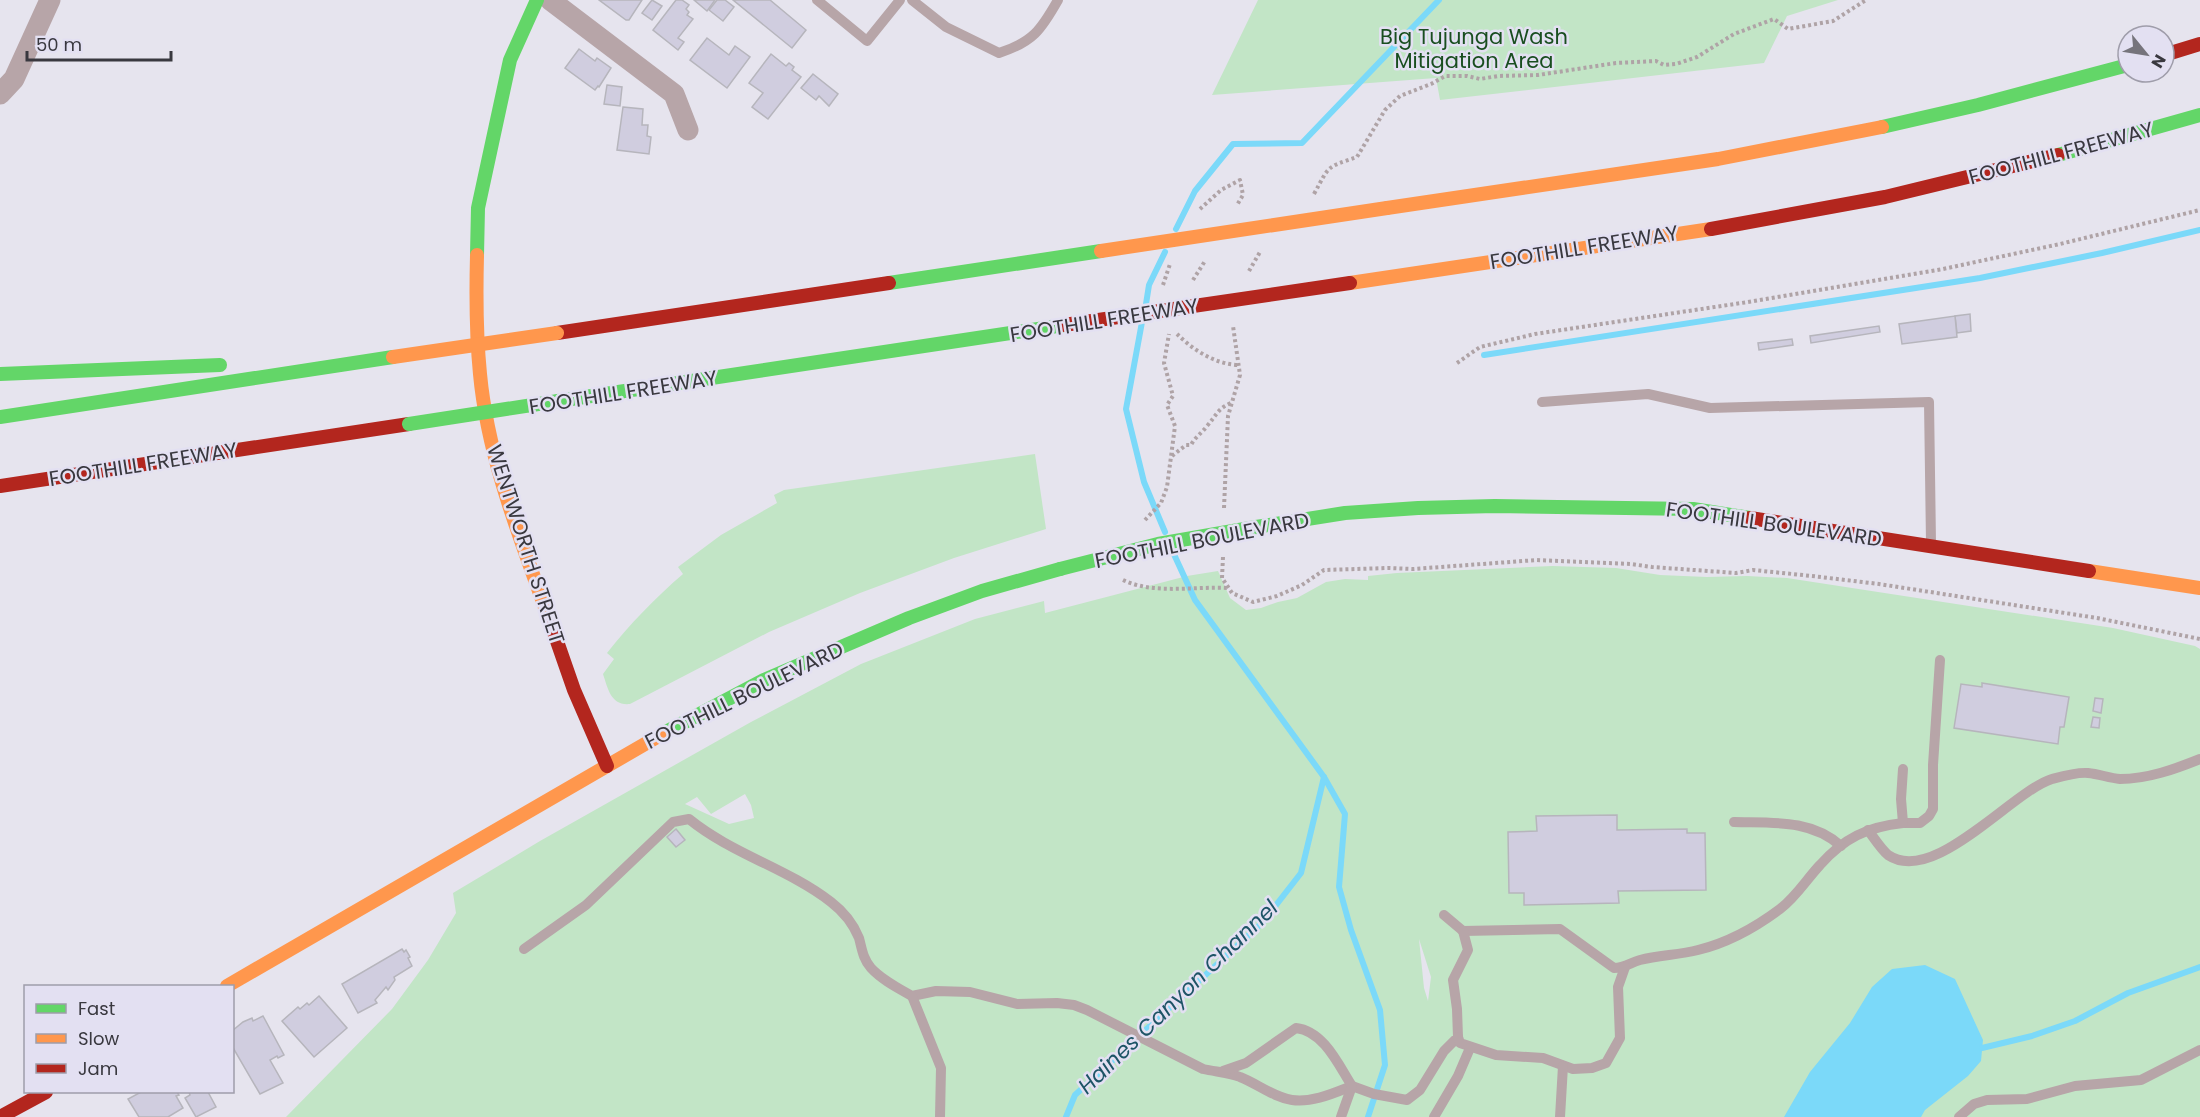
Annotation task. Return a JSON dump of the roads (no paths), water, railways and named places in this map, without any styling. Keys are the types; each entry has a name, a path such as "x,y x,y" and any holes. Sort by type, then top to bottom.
{"main road":[{"name":"WENTWORTH STREET","path":"537,0 510,60 478,208 476,288 480,375 492,443 509,506 574,690 607,766"},
{"path":"2176,51 2200,44"},
{"path":"0,417 1675,165 1827,139 1987,103 2116,68"},
{"name":"FOOTHILL FREEWAY","path":"0,486 1738,224 1840,206 2003,170 2200,115"},
{"path":"262,363 393,357"},
{"path":"0,374 238,364"},
{"path":"0,500 202,455"},
{"name":"FOOTHILL BOULEVARD","path":"231,985 641,745 764,680 837,647 982,591 1158,544 1345,513 1418,508 1495,506 1693,509 2200,588"},
{"path":"0,1117 26,1111 45,1093"}],"street":[{"path":"0,93 14,79 50,0"},
{"path":"550,0 674,94 688,130"}],"lane":[{"path":"817,0 867,41 900,0"},
{"path":"912,0 946,27 999,53 1021,46 1044,25 1058,0"},
{"path":"1542,402 1648,394 1710,408 1929,402 1931,546"},
{"path":"1463,931 1560,929 1614,968 1625,968 1638,961 1700,950 1743,933 1787,903 1820,865 1854,835 1903,823 1920,824 1929,816 1933,809 1933,765 1940,660"},
{"path":"1868,830 1888,855 1907,861 1916,860 1963,842 2024,795 2053,779 2087,772 2118,778 2138,778 2172,770 2200,759"},
{"path":"1903,769 1901,800 1903,823"},
{"path":"524,949 586,905 673,822 689,819 706,833 728,846 774,867 831,902 849,919 871,967 884,979 912,996 941,1068 940,1117"},
{"path":"1734,822 1795,824 1812,828 1831,837 1841,846"},
{"path":"1444,915 1463,931 1468,950 1453,980 1458,1037 1460,1044 1470,1048 1496,1055 1543,1058 1573,1069 1592,1068 1606,1063 1620,1038 1618,987 1625,968"},
{"path":"912,996 936,991 970,993 1017,1004 1074,1005 1203,1070 1223,1071 1242,1078 1269,1093 1294,1100 1329,1095 1352,1086"},
{"path":"1223,1071 1246,1062 1296,1028 1305,1029 1314,1034 1327,1048 1352,1086 1374,1094 1407,1100 1415,1096 1444,1051 1458,1037"},
{"path":"1434,1117 1458,1076 1470,1048"},
{"path":"1959,1117 1974,1104 1987,1100 2027,1099 2075,1086 2141,1080 2200,1050"},
{"path":"1560,1117 1563,1066"},
{"path":"1341,1117 1352,1086"}],"water":[{"path":"1925,965 1955,979 1983,1040 1981,1061 1968,1076 1925,1110 1921,1117 1784,1117 1810,1072 1850,1023 1872,987 1892,969"}],"waterway":[{"name":"Haines Canyon Channel","path":"1176,229 1195,191 1233,144 1302,143 1439,0"},
{"path":"1484,355 1980,278 2200,230"},
{"name":"Haines Canyon Channel","path":"1146,304 1149,285 1165,252"},
{"name":"Haines Canyon Channel","path":"1142,322 1126,409 1144,482 1165,532"},
{"name":"Haines Canyon Channel","path":"1172,550 1195,600 1324,777 1345,814 1339,887 1351,930 1380,1010 1385,1065 1368,1117"},
{"name":"Haines Canyon Channel","path":"1066,1117 1075,1095 1263,922 1301,873 1324,777"},
{"path":"1982,1048 2032,1036 2075,1021 2128,993 2200,967"}],"park label":[{"name":"Big Tujunga Wash Mitigation Area","path":"1474,48"}]}
